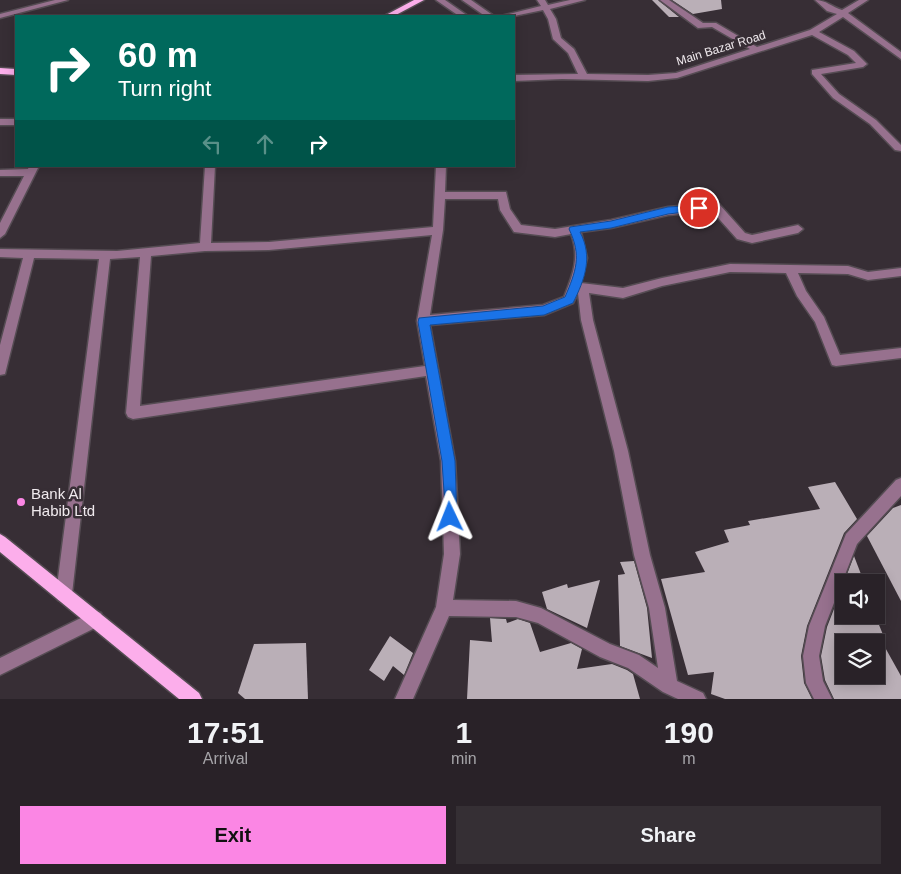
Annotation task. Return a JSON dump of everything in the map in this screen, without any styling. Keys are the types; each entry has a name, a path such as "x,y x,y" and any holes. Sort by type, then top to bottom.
{"main road":[{"path":"390,15 420,0"},
{"path":"0,71 15,72"},
{"path":"0,542 193,699"}],"street":[{"path":"0,16 64,0"},
{"path":"440,0 462,15"},
{"path":"466,0 488,15"},
{"path":"508,15 543,4 581,0"},
{"path":"664,0 701,26 713,25 757,50"},
{"path":"819,0 830,9 843,13 901,56"},
{"name":"Main Bazar Road","path":"515,78 583,76 648,78 677,75 813,32 864,0"},
{"path":"543,4 552,20 557,39 568,46 577,58 583,76"},
{"path":"813,32 851,53 863,64 815,72 820,79 836,96 873,122 898,148 901,148"},
{"path":"0,122 15,122"},
{"path":"205,247 210,167"},
{"path":"404,699 444,608 452,554 448,461 423,322 426,287 438,230 441,167"},
{"path":"0,173 33,169"},
{"path":"0,234 33,169"},
{"path":"439,196 502,195 504,210 518,229 555,233 611,224 668,210 715,207 741,236 752,239 798,229"},
{"path":"423,322 544,310 569,300 578,288 582,269 580,242 574,229"},
{"path":"0,253 105,255 146,253 205,247 269,246 438,230"},
{"path":"146,253 133,413 432,370"},
{"path":"0,370 29,254"},
{"path":"64,594 105,255"},
{"path":"578,288 623,293 662,282 730,268 848,270 868,276 901,272"},
{"path":"790,269 800,293 820,320 836,361 901,353"},
{"path":"578,288 621,451 642,555 656,608 669,686"},
{"path":"823,699 815,683 811,656 817,626 851,540 901,485"},
{"path":"444,608 516,608 541,616 606,651 633,661 669,686 696,699"},
{"path":"0,667 94,619"}],"building":[{"path":"652,0 658,0 679,17 669,17"},
{"path":"672,0 721,0 722,9 693,14"},
{"path":"835,482 857,519 844,533 807,626 801,656 804,683 812,699 725,699 711,694 714,672 688,675 661,579 705,572 695,552 729,542 724,530 750,525 748,521 820,509 808,487"},
{"path":"901,505 901,601 867,536 893,508"},
{"path":"854,556 861,574 847,574"},
{"path":"634,561 647,608 652,658 620,646 618,575 625,574 620,562"},
{"path":"600,580 587,628 547,609 542,592 567,584 568,588"},
{"path":"835,606 835,624 879,624 883,634 835,634 835,684 885,684 885,647 901,676 901,699 834,699 825,680 821,656 827,627"},
{"path":"490,618 506,619 507,623 518,619 530,623 540,652 571,643 582,649 577,669 612,664 627,670 633,674 640,699 467,699 470,640 492,642"},
{"path":"390,636 413,653 404,675 393,666 384,681 369,670"},
{"path":"306,643 308,699 245,699 238,693 254,644"}],"place":[{"name":"Bank Al Habib Ltd","path":"21,502"}],"route":[{"path":"450,517 448,461 423,322 544,310 569,300 582,269 580,242 574,229 611,224 668,210 699,208"}]}
